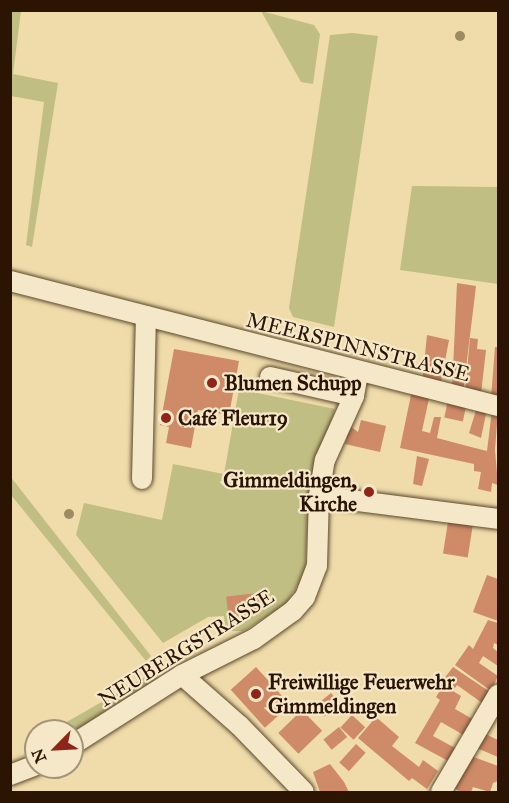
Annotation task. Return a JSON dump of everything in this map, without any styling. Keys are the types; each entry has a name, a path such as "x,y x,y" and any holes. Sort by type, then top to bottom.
{"street":[{"name":"MEERSPINNSTRASSE","path":"10,281 388,381 498,406"},
{"path":"142,479 146,316"},
{"name":"NEUBERGSTRASSE","path":"84,737 182,675 254,639 293,611 305,597 317,566 319,496 332,438 354,396 358,373"},
{"path":"270,377 354,396"},
{"path":"319,496 498,519"},
{"path":"182,675 239,725 304,792"},
{"path":"441,792 498,695"}],"shaded area":[{"path":"11,10 21,11 13,74 58,83 32,247 26,245 44,102 11,96"},
{"path":"261,11 314,25 320,34 313,84 301,82"},
{"path":"352,33 378,36 334,327 293,317 289,308 330,35"},
{"path":"412,186 498,187 498,284 400,270"},
{"path":"239,389 335,409 309,490 305,574 285,605 243,631 225,631 224,616 208,617 163,643 76,535 84,503 162,520 173,464 224,474"},
{"path":"10,476 151,656 146,661 11,495"},
{"path":"154,672 158,673 157,680 84,725 84,719 72,719"}],"building":[{"path":"457,283 476,286 463,393 452,390"},
{"path":"427,335 449,340 440,387 422,384"},
{"path":"470,338 478,339 477,349 486,350 481,394 465,393"},
{"path":"495,347 498,347 498,400 491,398"},
{"path":"174,349 239,361 229,415 198,410 191,448 166,443 169,427 160,425"},
{"path":"412,390 430,394 422,431 430,433 434,417 441,417 437,438 487,451 492,410 498,411 495,450 498,485 492,483 491,492 478,489 481,472 474,471 474,464 400,448"},
{"path":"448,400 467,404 463,422 444,418"},
{"path":"477,407 487,409 481,438 469,433"},
{"path":"361,420 386,426 380,452 345,444 347,438 340,436 346,423 358,432"},
{"path":"417,456 429,459 422,486 413,484"},
{"path":"448,522 473,526 468,558 443,554"},
{"path":"487,575 498,579 498,621 473,612"},
{"path":"259,593 261,613 228,616 226,596"},
{"path":"488,620 498,623 498,645 494,643 493,648 498,652 498,666 483,656 479,663 498,676 491,691 455,665 469,645 473,649"},
{"path":"256,667 290,705 265,728 231,690"},
{"path":"453,667 493,694 485,705 457,685 453,691 461,696 455,709 476,721 467,737 441,722 433,736 457,749 450,762 415,743 440,700 436,697 443,686 440,684"},
{"path":"331,693 340,704 324,716 315,706"},
{"path":"302,710 322,731 298,754 278,733"},
{"path":"352,715 365,727 354,740 340,727"},
{"path":"376,717 399,737 392,746 419,767 423,760 438,771 427,789 412,778 409,781 358,738"},
{"path":"339,727 347,737 332,750 323,740"},
{"path":"479,731 498,740 498,757 472,746"},
{"path":"356,744 366,753 349,771 339,763"},
{"path":"471,756 498,766 498,781 493,783 490,792 473,787 471,792 461,792 454,788"},
{"path":"330,764 349,792 320,792 313,772"}],"place":[{"name":"Blumen Schupp","path":"212,383"},
{"name":"Café Fleur19","path":"166,418"},
{"name":"Gimmeldingen, Kirche","path":"369,492"},
{"name":"Freiwillige Feuerwehr Gimmeldingen","path":"256,694"}]}
